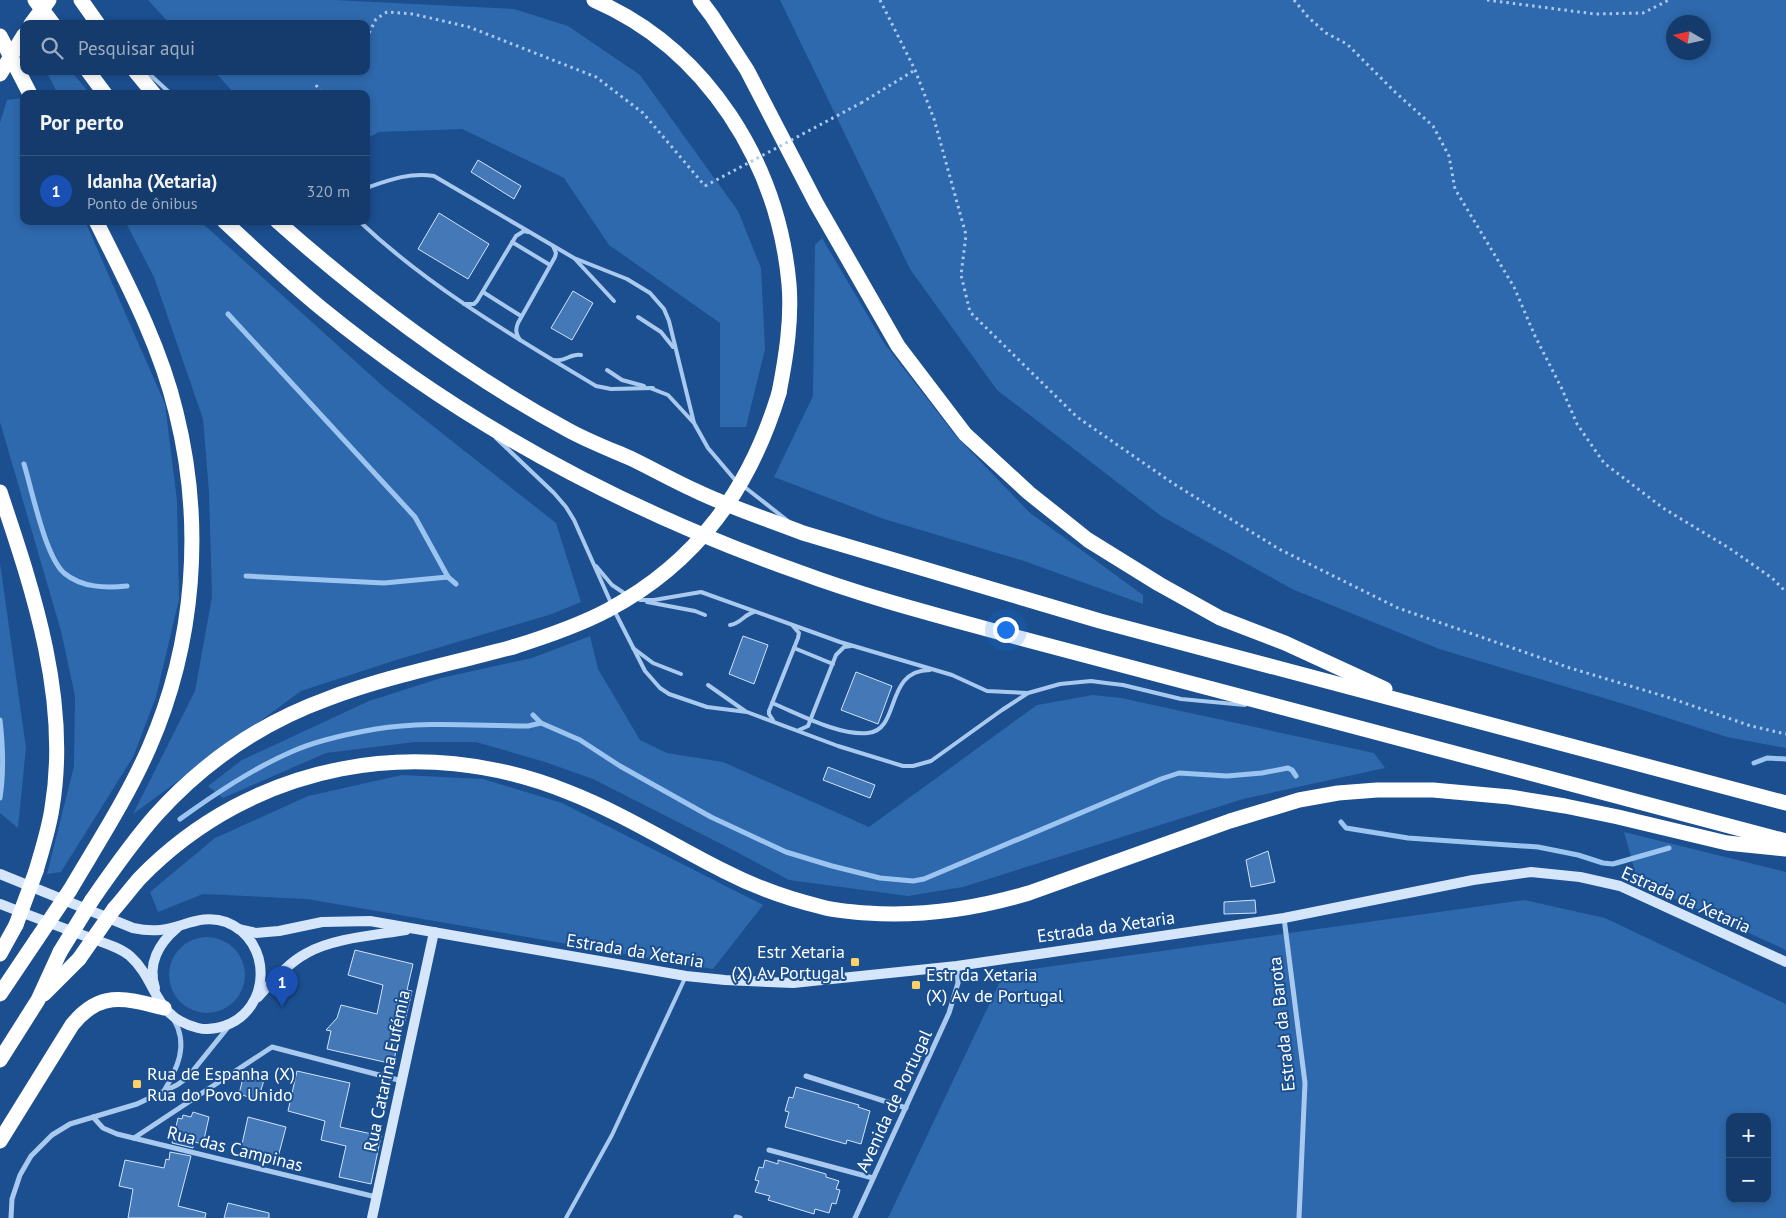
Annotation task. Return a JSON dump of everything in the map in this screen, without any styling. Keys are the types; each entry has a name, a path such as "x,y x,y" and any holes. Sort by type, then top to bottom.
{"highway":[{"path":"35,0 50,20"},
{"path":"34,20 49,0"},
{"path":"81,0 95,20"},
{"path":"0,1060 38,1000 60,952 92,900 134,843 155,816 178,792 235,745 303,708 359,688 513,647 575,626 608,610 637,594 693,547 717,520 737,492 770,426 780,393 786,357 790,321 788,277 785,251 777,215 766,181 750,148 732,117 712,89 662,40 632,20 594,0"},
{"path":"700,0 747,70 816,203 898,346 965,434 1029,493 1088,540 1159,584 1220,618 1284,643 1425,707"},
{"path":"0,36 20,75"},
{"path":"0,74 20,42"},
{"path":"20,75 28,90"},
{"path":"91,75 102,90"},
{"path":"138,75 151,90"},
{"path":"0,994 70,890 135,777 149,747 163,711 182,646 191,579 193,539 191,504 185,452 176,411 161,363 140,311 98,225"},
{"path":"228,225 321,308 378,352 480,422 542,458 605,491 709,538 800,573 937,615 1786,841"},
{"path":"281,225 329,267 387,312 446,354 530,408 569,430 695,491 803,533 1100,621 1786,804"},
{"path":"0,492 28,582 50,665 57,755 52,808 36,871 16,925 0,954"},
{"path":"38,1000 80,959 114,909 139,879 194,832 254,797 288,783 323,772 358,765 394,761 465,764 499,769 534,779 599,805 726,872 758,886 824,908 894,915 929,914 997,902 1029,893 1264,810 1330,794 1377,790 1450,791 1510,798 1618,817 1727,843 1786,849"},
{"path":"0,1141 72,1025 82,1013 92,1006 115,999 164,1007"}],"street":[{"name":"Estrada da Xetaria","path":"239,929 256,932 279,931 322,922 360,921 414,928 546,953 686,976 793,983 957,966 1284,918 1473,880 1531,872 1580,877 1620,886 1786,962"},
{"path":"0,874 133,928 147,931 210,919 225,922 239,929 256,948 262,974 256,999 246,1013 231,1024 188,1078 176,1086 137,1104 70,1124 52,1135 31,1156 20,1175 12,1199 11,1218"},
{"path":"0,904 121,949 138,965 178,1026 181,1046 176,1070 163,1092"},
{"name":"Estrada da Barota","path":"1284,918 1305,1083 1299,1218"},
{"path":"180,926 167,936 158,950 153,966 153,983 164,1007 185,1024 200,1028 216,1028 231,1024"},
{"name":"Estrada da Xetaria","path":"256,999 290,965 308,952 326,945 414,928"},
{"name":"Rua Catarina Eufémia","path":"372,1218 434,932"},
{"name":"Avenida de Portugal","path":"855,1218 952,1006 958,983 957,966"},
{"path":"134,1138 272,1047 402,1081"},
{"path":"806,1076 906,1108"},
{"name":"Rua das Campinas","path":"93,1116 103,1128 117,1134 376,1197"},
{"path":"769,1150 873,1178"}],"lane":[{"path":"150,75 167,90"},
{"path":"370,187 403,176 434,176 574,258 627,279 650,293 664,309 694,423"},
{"path":"364,225 412,267 462,303 596,386 602,388 653,388"},
{"path":"462,303 474,304 519,233 530,232"},
{"path":"512,242 550,265"},
{"path":"521,341 517,335 516,328 556,253 552,245"},
{"path":"574,258 614,301"},
{"path":"483,292 521,316"},
{"path":"638,317 661,332 677,353"},
{"path":"552,360 560,361 574,354 581,355"},
{"path":"607,370 631,384 653,388 668,395 694,423 708,448 735,480 803,533"},
{"path":"480,422 554,493 566,507 574,520 631,646 645,671 660,688 669,694 707,707 747,712 838,746 894,764 913,766 932,761 1028,693 1060,684 1091,681 1123,685 1181,699 1246,705"},
{"path":"591,560 612,585 622,593 640,600 695,611 704,615"},
{"path":"640,600 654,600 701,592 856,646 962,678 987,691 1028,693"},
{"path":"730,625 737,624 748,614 757,612"},
{"path":"775,722 769,714 772,702 794,648 798,633 791,624"},
{"path":"631,646 653,663 681,674"},
{"path":"795,730 805,729 811,719 840,649 844,646 856,646"},
{"path":"794,648 833,664"},
{"path":"772,702 811,719 849,732 875,732 884,725 901,683 919,672 935,670"},
{"path":"708,685 747,712"},
{"path":"1256,706 1284,708"},
{"path":"566,1218 612,1135 686,976"}],"path":[{"path":"880,0 915,70 934,120 966,235 961,275 970,312 1077,417 1174,484 1279,549 1398,608 1570,668 1667,697 1751,726 1786,734"},
{"path":"1294,0 1308,17 1326,32 1347,44 1394,92 1433,126 1449,156 1455,189 1514,287 1577,424 1604,463 1663,508 1729,548 1772,578 1786,592"},
{"path":"1487,0 1595,14 1643,13 1670,0"},
{"path":"370,30 376,19 388,12 413,14 469,27 596,77 643,113 705,186 861,103 915,70"},
{"path":"316,85 319,90"}],"shaded area":[{"path":"148,0 334,0 514,9 568,26 640,75 738,211 761,268 765,349 746,427 720,427 720,323 609,245 564,178 462,129 379,132 370,137 370,90 231,90 218,75 370,75 370,20 166,20"},
{"path":"780,0 1786,0 1786,748 1727,737 1439,649 1292,589 1161,516 997,390 910,269"},
{"path":"48,75 74,75 87,90 56,90"},
{"path":"20,98 20,225 87,225 165,404 177,501 179,599 156,697 133,757 61,872 47,874 74,766 75,696 61,631 0,422 0,123 7,100"},
{"path":"127,225 204,225 386,389 556,523 581,602 552,614 393,661 301,691 133,814 195,691 212,597 209,492 203,419 154,277"},
{"path":"822,238 884,343 956,436 1029,512 1143,595 1143,604 1024,561 884,519 774,477 813,396 815,245"},
{"path":"0,563 26,748 18,828 0,813"},
{"path":"590,636 598,669 640,740 667,753 723,762 869,827 1037,705 1093,695 1121,698 1374,753 1385,768 1243,799 963,887 908,896 789,880 593,779 545,762 476,742 415,742 326,753 223,798 208,786 242,760 369,701 441,678 532,658"},
{"path":"402,775 483,779 562,803 763,905 713,969 307,899 203,894 158,912 150,892 215,838 308,796"},
{"path":"1624,832 1786,872 1786,950 1638,882"},
{"path":"1524,900 1605,918 1786,1004 1786,1218 888,1218 1004,973"},
{"path":"200,937 214,937 228,943 239,954 245,968 242,990 234,1002 214,1013 200,1013 186,1007 175,996 169,982 169,968 175,954 186,943"}],"building":[{"path":"478,160 521,186 514,199 471,172"},
{"path":"439,213 489,244 468,279 418,249"},
{"path":"573,291 593,303 572,340 551,328"},
{"path":"743,636 768,645 754,684 729,674"},
{"path":"856,672 892,686 878,724 841,710"},
{"path":"828,767 875,785 870,798 823,780"},
{"path":"1268,851 1275,882 1251,887 1246,860"},
{"path":"1255,900 1256,913 1224,914 1224,902"},
{"path":"355,950 413,964 407,990 412,991 393,1064 327,1049 331,1031 326,1030 337,1018 341,1005 377,1014 383,985 348,975"},
{"path":"297,1071 350,1083 340,1127 381,1136 371,1184 339,1177 346,1146 321,1140 325,1121 288,1111"},
{"path":"244,1074 264,1080 258,1100 239,1094"},
{"path":"796,1087 859,1105 858,1107 870,1111 861,1144 847,1140 846,1144 785,1127 789,1112 785,1111 789,1097 793,1098"},
{"path":"193,1112 209,1117 203,1144 194,1142 193,1148 172,1143 178,1118 182,1119 183,1115 191,1117"},
{"path":"248,1117 286,1127 277,1161 240,1153"},
{"path":"170,1152 191,1156 178,1206 206,1213 205,1218 128,1218 133,1189 119,1186 125,1160 164,1168 166,1159 169,1160"},
{"path":"765,1160 778,1164 778,1160 826,1174 826,1177 839,1181 836,1189 840,1190 836,1204 832,1203 829,1213 815,1209 814,1214 768,1200 770,1196 755,1192 759,1181 755,1180 759,1167 763,1168"},
{"path":"228,1203 269,1213 269,1218 224,1218"}],"waterway":[{"path":"228,314 415,517 448,577"},
{"path":"24,464 45,538 57,565 64,573 78,582 103,587 127,586"},
{"path":"246,576 384,583 448,577 456,584"},
{"path":"533,715 541,723 580,740 620,766 711,817 786,852 880,878 913,881 924,879 1179,773 1227,776 1262,773 1288,768 1296,776"},
{"path":"0,720 3,759 0,798"},
{"path":"180,819 220,791 262,766 301,748 332,738 376,729 413,725 528,726 541,723"},
{"path":"1754,763 1767,758 1786,759"},
{"path":"1341,822 1346,828 1408,838 1538,847 1613,864 1669,848"}],"place":[{"name":"Estr Xetaria (X) Av Portugal","path":"855,962"},
{"name":"Estr da Xetaria (X) Av de Portugal","path":"916,985"},
{"name":"Idanha (Xetaria)","path":"282,1007"},
{"name":"Rua de Espanha (X) Rua do Povo Unido","path":"137,1084"}]}
